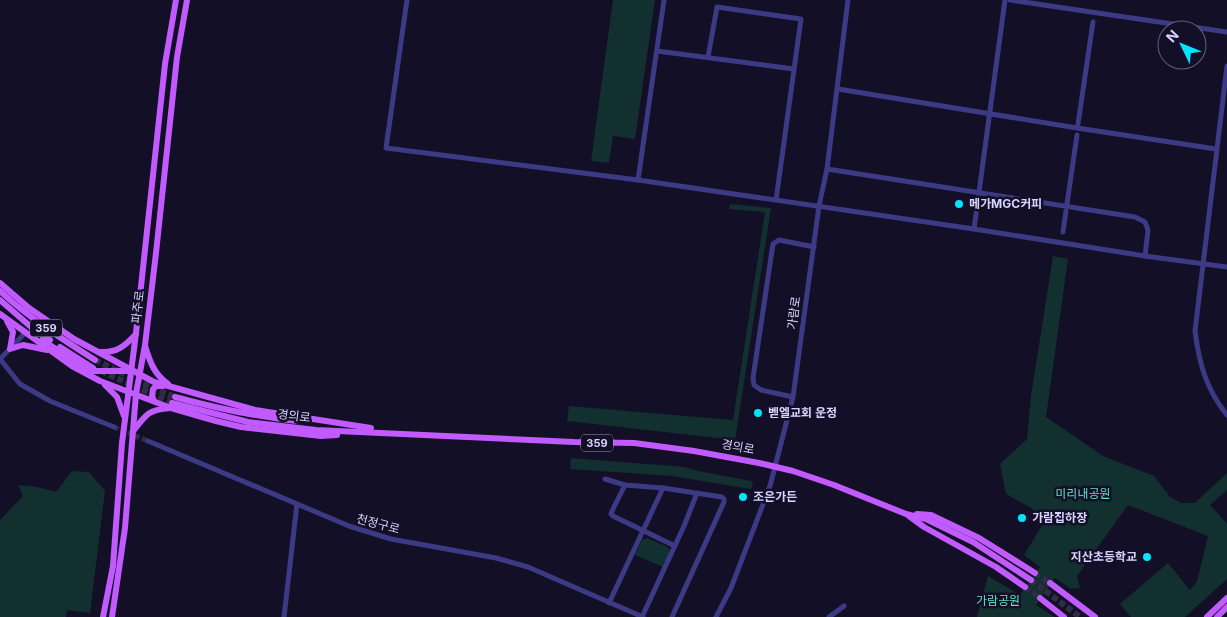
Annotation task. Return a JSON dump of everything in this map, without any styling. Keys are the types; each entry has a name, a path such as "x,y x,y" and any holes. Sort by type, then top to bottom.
{"main road":[{"name":"파주로","path":"103,617 113,566 125,418 132,371 165,64 176,0"},
{"name":"파주로","path":"112,617 125,528 136,394 145,345 177,57 187,0"},
{"path":"0,283 29,308 74,339 154,382 255,410 370,431"},
{"name":"359","path":"0,292 55,335 96,360"},
{"name":"359","path":"0,300 30,326 93,368"},
{"path":"2,315 13,332 10,349 23,345 51,351"},
{"name":"359","path":"2,315 72,366 100,381"},
{"path":"26,332 32,333 90,371 132,371"},
{"path":"95,351 115,352 128,343 136,333"},
{"path":"145,345 153,370 171,386"},
{"path":"100,381 154,401 173,403 241,427 321,436 370,431"},
{"path":"100,381 117,397 125,418"},
{"path":"154,401 152,392 155,387 171,386"},
{"path":"133,431 149,412 173,403"},
{"name":"경의로","path":"173,403 216,408 256,416 416,435 634,443 694,451 776,466 834,485 944,527 973,542 1031,580"},
{"path":"906,514 931,515 979,538 1036,573"},
{"path":"906,514 924,527 996,567 1026,588"},
{"path":"1050,583 1095,617"},
{"path":"1040,598 1064,617"},
{"path":"1207,617 1227,598"},
{"path":"1217,617 1227,607"}],"street":[{"path":"407,0 386,148 638,180 1227,267"},
{"path":"638,180 664,0"},
{"name":"가람로","path":"716,617 734,580 776,466 793,397 819,206 827,169 848,0"},
{"path":"974,229 1004,0"},
{"path":"1010,0 1227,32"},
{"path":"708,57 717,7 801,19 776,200"},
{"path":"1078,124 1093,22"},
{"path":"657,51 794,69"},
{"path":"1227,66 1195,330 1198,354 1213,397 1227,415"},
{"path":"838,89 1216,149"},
{"path":"1067,204 1077,135"},
{"path":"827,169 1141,219 1145,222 1148,230 1145,256"},
{"path":"1063,232 1066,211"},
{"path":"793,397 759,389 754,385 753,378 773,244 779,240 814,247"},
{"path":"26,332 0,359 20,384 50,401 114,427"},
{"name":"천정구로","path":"148,441 349,526 378,535 520,564 642,617"},
{"path":"605,479 625,484 722,497 724,502 672,617"},
{"path":"625,484 612,514 613,516 675,546"},
{"path":"609,603 663,488"},
{"path":"642,617 697,493"},
{"path":"284,617 297,504"},
{"path":"829,617 844,606"}],"green space":[{"path":"613,0 655,0 635,139 613,136 609,163 591,161"},
{"path":"730,204 771,208 735,440 567,421 569,406 733,420 765,212 729,209"},
{"name":"미리내공원","path":"1053,256 1068,259 1046,417 1103,456 1154,476 1170,497 1181,503 1195,503 1227,473 1227,490 1210,505 1227,524 1227,579 1185,617 1131,617 1120,604 1168,563 1190,590 1197,581 1208,536 1128,505 1077,576 1080,588 1071,589 1055,578 1036,605 1055,617 977,617 988,576 1020,595 1040,567 1024,555 1047,517 1006,494 1000,464 1027,439 1031,396"},
{"path":"571,458 685,467 753,483 751,489 672,476 570,469"},
{"path":"72,471 89,472 105,491 90,613 67,610 66,617 0,617 0,520 23,496 18,485 56,492"},
{"path":"647,538 668,547 670,551 663,567 635,555 642,540"}],"tunnel":[{"path":"95,360 175,397"},
{"path":"101,371 172,403"},
{"path":"114,427 148,441"},
{"path":"1035,573 1050,583"},
{"path":"1031,580 1080,617"},
{"path":"1025,587 1040,598"}],"place":[{"name":"메가MGC커피","path":"959,204"},
{"name":"벧엘교회 운정","path":"758,413"},
{"name":"조은가든","path":"743,497"},
{"name":"가람집하장","path":"1022,518"},
{"name":"지산초등학교","path":"1147,557"}],"park label":[{"name":"가람공원","path":"998,601"}]}
